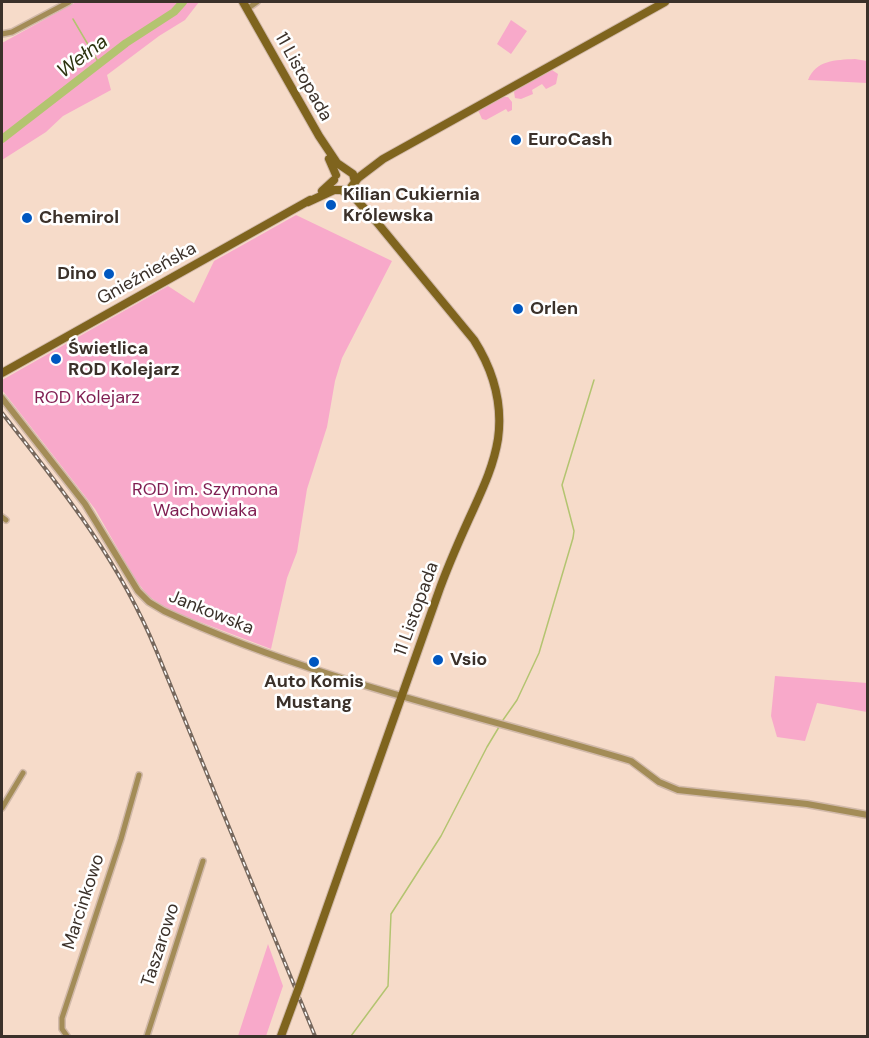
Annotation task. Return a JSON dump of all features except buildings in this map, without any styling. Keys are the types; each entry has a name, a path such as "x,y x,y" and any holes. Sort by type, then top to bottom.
{"main road":[{"path":"348,171 383,159 664,2"},
{"name":"11 Listopada","path":"245,5 319,136 336,162 348,171 375,220"},
{"name":"11 Listopada","path":"281,1036 443,580 489,472 497,447 499,418 493,377 479,348 375,220 354,197 341,191 333,166 319,136"},
{"path":"354,184 383,159"},
{"name":"Gnieźnieńska","path":"308,202 328,187 340,171 348,171"},
{"name":"Gnieźnieńska","path":"2,373 308,202 331,191 341,191 354,184"}],"street":[{"path":"2,34 12,32 69,2"},
{"path":"245,5 257,2"},
{"name":"Jankowska","path":"2,398 85,504 134,585 149,602 172,615 269,653 402,696 631,761 665,785 678,790 807,804 867,815"},
{"path":"2,808 23,773"},
{"name":"Marcinkowo","path":"67,1036 62,1029 62,1018 121,839 139,775"},
{"name":"Taszarowo","path":"147,1036 203,861"}],"green space":[{"path":"76,2 199,2 185,20 159,36 107,75 111,90 63,116 46,132 2,160 2,43"},
{"path":"511,20 527,31 511,54 497,44"},
{"path":"855,59 867,61 867,83 808,80 816,68 827,62"},
{"path":"552,70 558,74 556,84 546,89 542,84 532,90 533,94 521,99 515,98 514,92 518,88"},
{"path":"501,97 508,97 512,102 512,110 508,112 506,109 486,120 482,119 478,110"},
{"name":"ROD im. Szymona Wachowiaka","path":"296,215 392,261 342,358 335,381 327,427 307,489 297,552 287,578 271,649 171,611 148,596 135,579 95,509 2,390 2,380 168,286 194,303 214,261"},
{"path":"775,676 867,683 867,712 817,703 805,741 777,737 771,716"},
{"path":"268,944 283,986 266,1036 238,1036"}],"waterway":[{"name":"Wełna","path":"2,139 126,43 174,12 183,2"},
{"path":"73,19 100,65"},
{"path":"503,720 517,700 539,653 573,538 574,531 562,485 594,380"},
{"path":"351,1036 388,986 391,914 441,836 499,727"}],"railway":[{"path":"2,413 88,526 141,617 315,1036"}],"place":[{"name":"EuroCash","path":"516,140"},
{"name":"Kilian Cukiernia Królewska","path":"331,205"},
{"name":"Chemirol","path":"27,218"},
{"name":"Dino","path":"109,274"},
{"name":"Orlen","path":"518,309"},
{"name":"Świetlica ROD Kolejarz","path":"56,359"},
{"name":"Vsio","path":"438,660"},
{"name":"Auto Komis Mustang","path":"314,662"}],"park label":[{"name":"ROD Kolejarz","path":"87,398"}]}
